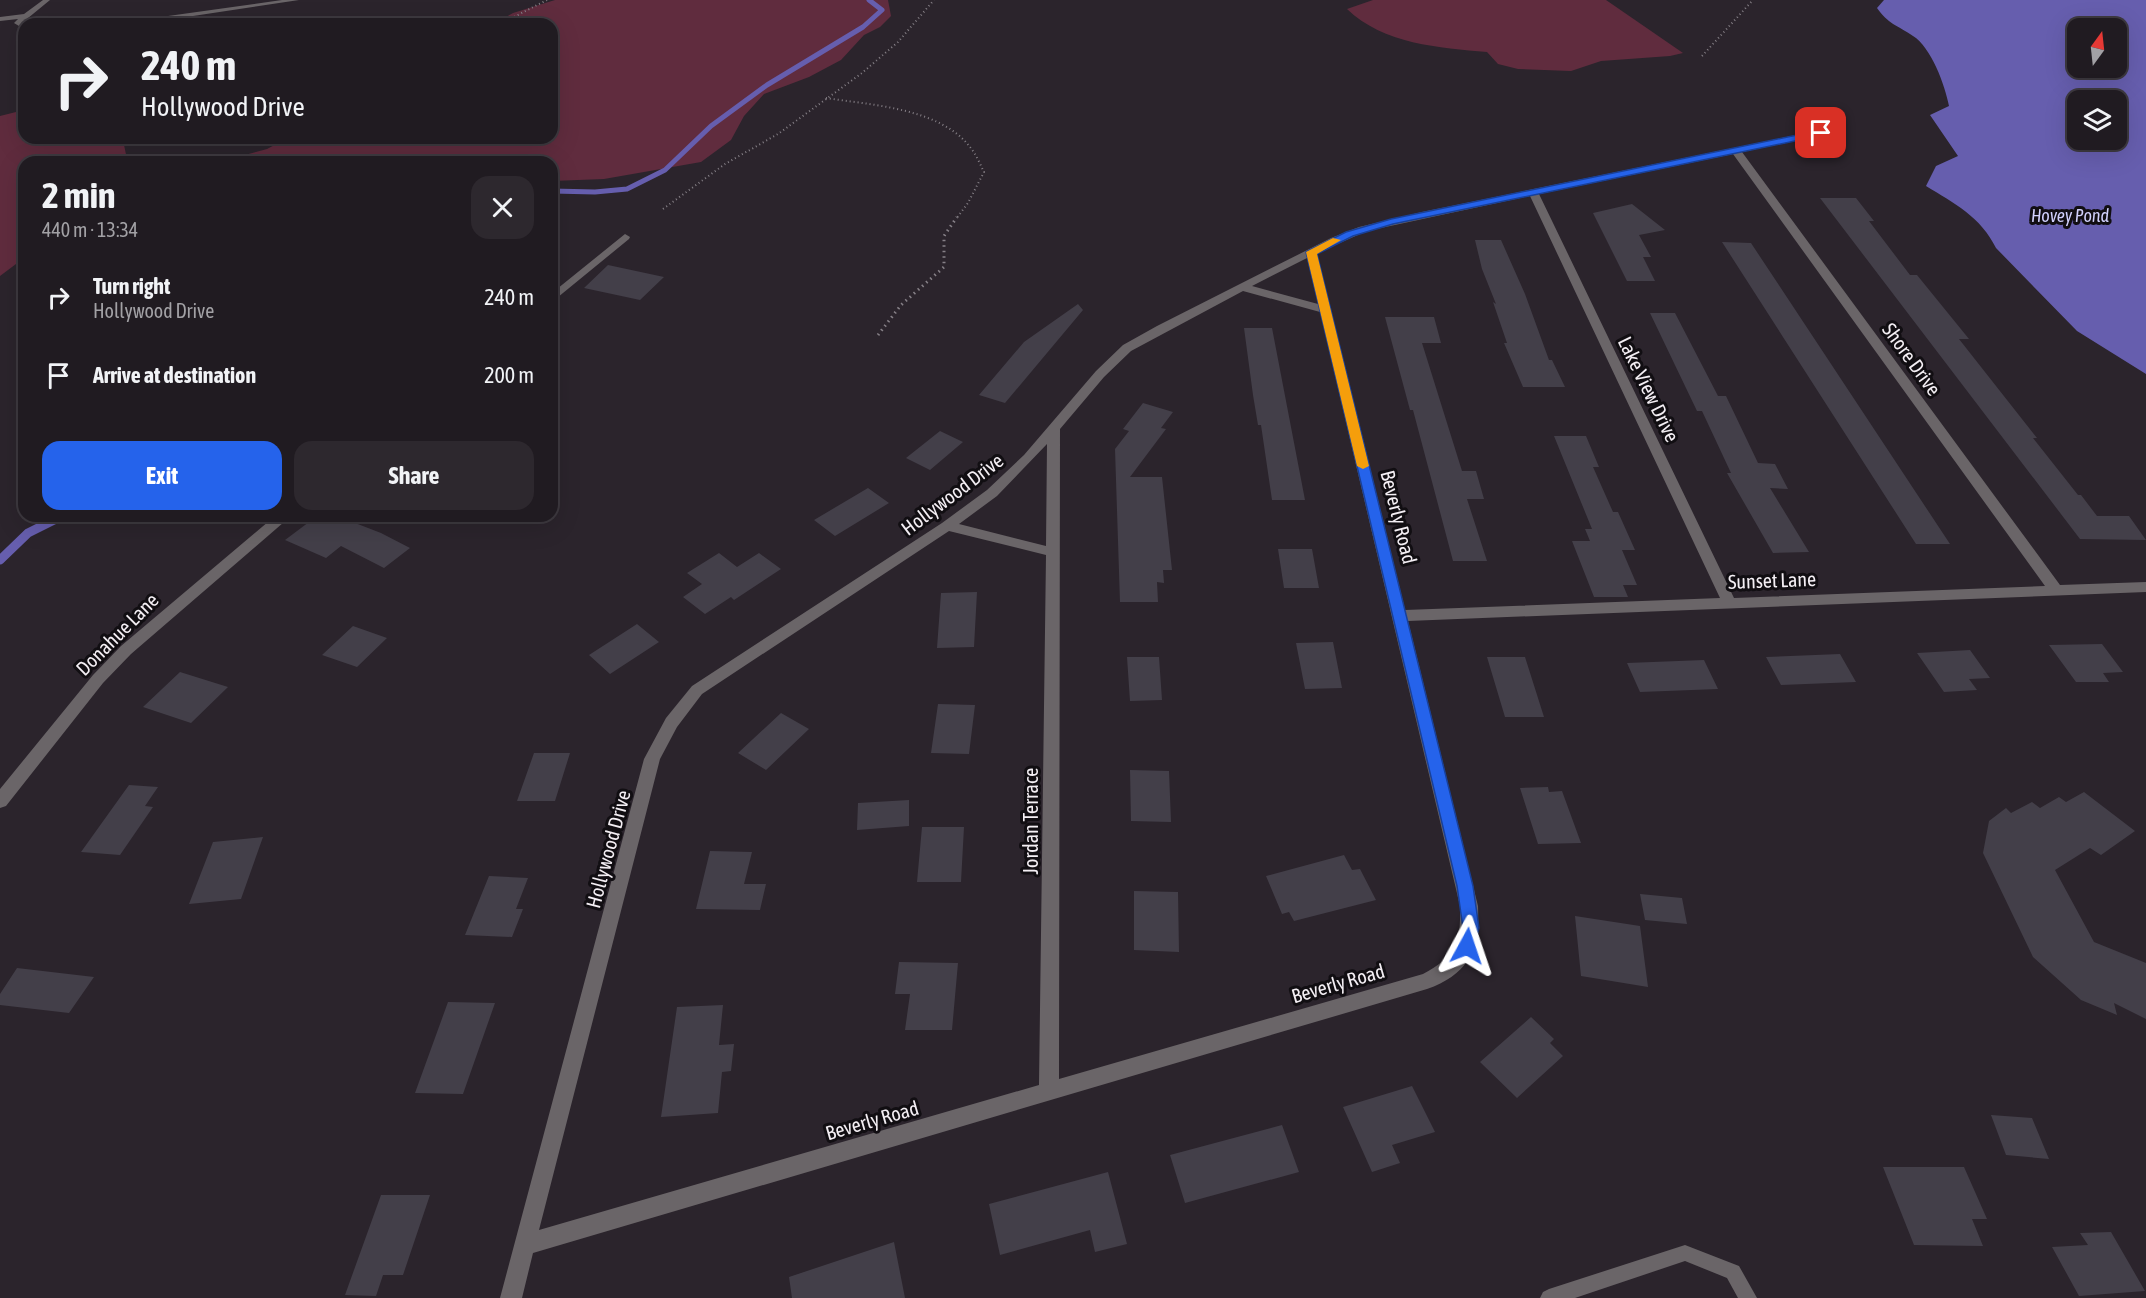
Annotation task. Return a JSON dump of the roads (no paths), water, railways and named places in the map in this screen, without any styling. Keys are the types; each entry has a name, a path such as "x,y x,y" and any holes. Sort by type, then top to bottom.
{"street":[{"name":"Hollywood Drive","path":"511,1298 652,759 662,735 676,712 697,690 720,672 947,526 1006,481 1054,430 1100,374 1127,348 1161,328 1311,252 1350,234 1377,226 1821,133"},
{"name":"Shore Drive","path":"1736,151 2056,591"},
{"name":"Lake View Drive","path":"1533,192 1729,603"},
{"path":"558,293 625,237"},
{"name":"Beverly Road","path":"525,1245 1426,981 1458,962 1467,946 1471,928 1469,906 1311,252"},
{"path":"1242,287 1325,310"},
{"name":"Jordan Terrace","path":"1049,1091 1054,430"},
{"name":"Donahue Lane","path":"0,801 110,666 179,603 277,522"},
{"path":"947,526 1052,552"},
{"name":"Sunset Lane","path":"1400,616 2146,587"}],"lane":[{"path":"0,19 23,16 47,0"},
{"path":"168,18 296,0"},
{"path":"1549,1298 1685,1253 1733,1272 1748,1298"}],"water":[{"name":"Hovey Pond","path":"1884,0 2146,0 2146,374 2077,331 1996,248 1975,219 1926,186 1936,166 1958,156 1930,115 1949,106 1947,97 1936,67 1920,41 1889,21 1877,8"}],"waterway":[{"path":"558,191 595,192 627,189 665,170 711,126 767,85 863,27 882,10 869,0"},
{"path":"0,560 28,533 50,522"}]}
